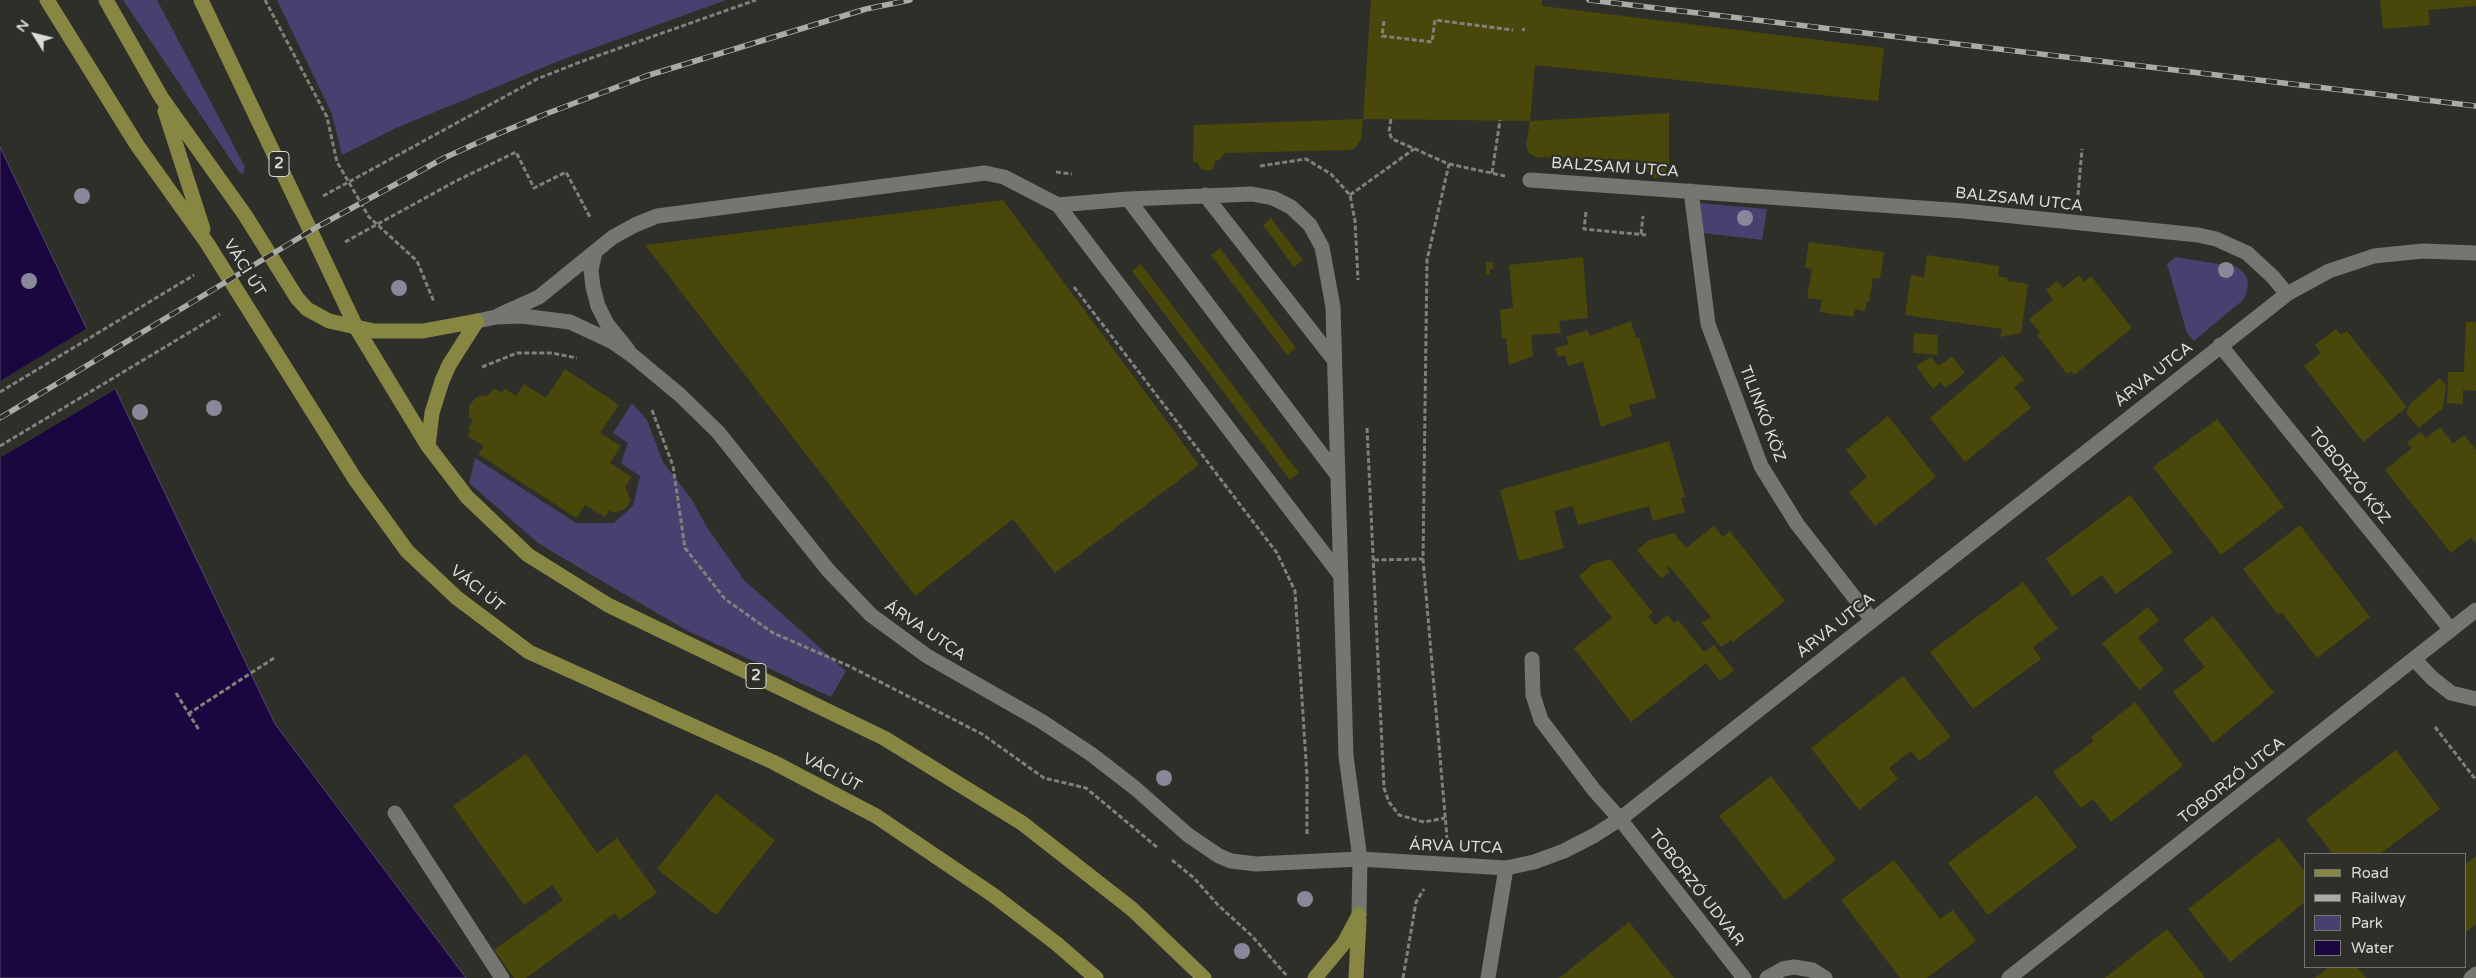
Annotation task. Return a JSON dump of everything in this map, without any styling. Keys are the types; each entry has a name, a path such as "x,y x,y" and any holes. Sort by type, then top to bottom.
{"main road":[{"name":"VÁCI ÚT","path":"47,0 137,145 208,243 355,479 407,551 457,598 530,652 773,762 876,816 994,895 1057,944 1096,978"},
{"path":"106,0 161,97 244,215 296,298 317,316 357,329 407,332 477,322"},
{"name":"2","path":"201,0 357,329 428,446 467,497 528,555 608,605 884,738 1022,823 1132,909 1204,978"},
{"path":"161,97 208,243"},
{"path":"428,446 437,397 449,366 477,322"},
{"path":"1315,978 1344,943 1359,916"},
{"path":"1356,978 1359,916"}],"street":[{"path":"496,317 539,297 613,237 635,224 657,216 986,173 1004,177 1020,183 1058,205 1341,576"},
{"name":"BALZSAM UTCA","path":"1530,180 1964,211 2198,235 2216,238 2247,253 2274,277 2287,294"},
{"name":"TILINKÓ KÖZ","path":"1691,191 1708,324 1761,466 1797,524 1872,620"},
{"path":"1058,205 1128,199 1252,194 1273,198 1291,207 1310,225 1322,247 1333,308 1346,756 1360,859 1359,916"},
{"path":"1205,195 1334,360"},
{"path":"1128,199 1338,476"},
{"path":"2287,294 2329,271 2374,256 2423,251 2476,253"},
{"path":"595,252 591,270 598,306 608,324 633,356"},
{"name":"ÁRVA UTCA","path":"477,322 496,317 538,318 570,322 606,338 633,356 680,395 718,432 846,592 900,638 1090,754 1135,788 1188,835 1219,856 1243,864 1360,859 1506,868 1534,862 1564,851 1620,819 2287,294"},
{"name":"TOBORZÓ KÖZ","path":"2220,345 2451,630"},
{"name":"TOBORZÓ UTCA","path":"2009,978 2476,610"},
{"name":"TOBORZÓ UDVAR","path":"1532,659 1533,695 1541,720 1594,790 1620,819 1744,978"},
{"path":"2414,659 2432,678 2451,693 2476,699"},
{"path":"394,813 502,978"},
{"path":"1488,978 1506,868"},
{"path":"1767,978 1783,968 1794,967 1812,970 1825,978"},
{"path":"2471,978 2476,974"}],"path":[{"path":"265,0 327,117 336,162 369,218 417,261 430,296 448,326"},
{"path":"432,137 536,79 756,0"},
{"path":"1384,20 1382,36 1432,42 1435,20 1513,30"},
{"path":"1391,120 1389,132 1392,139 1414,149 1450,164 1530,180"},
{"path":"1492,173 1500,120"},
{"path":"1350,195 1414,149"},
{"path":"2079,182 2082,149"},
{"path":"456,181 516,152 534,188 566,172 595,226"},
{"path":"1403,978 1416,902 1439,865 1447,837 1423,559 1427,260 1450,164"},
{"path":"1584,230 1644,235 1643,212"},
{"path":"1074,287 1277,553 1296,591 1307,776 1307,862"},
{"path":"460,347 474,371 493,361 517,353 552,353 580,358"},
{"path":"648,405 654,412 673,466 685,548 725,599 773,633 849,666 982,734 1044,778 1086,788 1194,878 1218,906 1252,936 1289,978"},
{"path":"1366,422 1384,788 1389,802 1399,815 1424,822 1444,818"},
{"path":"1374,560 1423,559"},
{"path":"188,714 274,658"},
{"path":"176,693 199,730"},
{"path":"2435,727 2476,780"}],"green space":[{"path":"123,0 157,0 245,167 243,174 239,172"},
{"path":"277,0 726,0 564,59 396,128 342,155 332,114"},
{"path":"1698,203 1767,209 1762,240 1703,233"},
{"path":"2176,257 2237,267 2244,273 2248,281 2247,292 2243,300 2194,341 2187,333 2167,264"},
{"path":"632,403 647,420 663,462 692,500 708,529 744,580 846,671 831,697 688,631 617,590 538,543 469,483 475,458 576,523 614,523 633,506 640,476 621,463 628,443 613,433"}],"water":[{"path":"0,147 275,724 466,978 0,978"}],"pier":[{"path":"89,327 118,388 0,458 0,381"}],"building":[{"path":"1371,0 1542,0 1542,6 1884,48 1878,101 1535,65 1530,121 1363,119"},
{"path":"2380,0 2476,0 2476,6 2428,10 2430,25 2383,29"},
{"path":"1669,113 1669,166 1661,177 1655,178 1646,171 1641,161 1636,160 1535,157 1528,152 1526,145 1530,121"},
{"path":"1363,119 1361,140 1355,148 1350,150 1225,153 1219,160 1215,161 1213,169 1207,171 1201,169 1197,162 1193,163 1194,125"},
{"path":"1003,200 1199,465 1055,573 1013,519 915,596 645,245"},
{"path":"1271,218 1303,260 1294,267 1263,225"},
{"path":"1809,242 1884,252 1880,279 1873,278 1869,302 1867,301 1865,311 1855,309 1853,317 1820,312 1822,300 1807,298 1812,269 1805,268"},
{"path":"1220,248 1296,348 1287,355 1211,255"},
{"path":"1927,255 1999,266 1998,276 2008,278 2007,281 2028,284 2021,333 2000,337 2002,329 1905,315 1911,275 1924,277"},
{"path":"1583,257 1588,318 1559,321 1561,333 1531,335 1533,356 1509,365 1506,338 1502,338 1500,310 1513,308 1509,265"},
{"path":"1486,262 1493,262 1493,269 1490,269 1490,275 1486,275"},
{"path":"1141,264 1299,473 1290,480 1132,271"},
{"path":"2079,275 2084,282 2091,276 2132,328 2074,375 2071,371 2067,374 2037,335 2040,333 2029,319 2053,300 2046,290 2057,281 2063,288"},
{"path":"1631,321 1636,338 1639,337 1656,398 1629,405 1632,416 1601,427 1583,361 1568,366 1565,355 1558,357 1555,348 1569,344 1566,337 1587,330 1590,336"},
{"path":"2466,322 2476,322 2476,391 2463,390 2463,404 2447,403 2448,372 2464,372"},
{"path":"2336,329 2341,335 2347,331 2407,407 2363,442 2304,366 2321,353 2315,345"},
{"path":"1914,333 1938,335 1937,355 1913,353"},
{"path":"2003,355 2024,380 2014,387 2031,408 1965,462 1930,418"},
{"path":"1952,356 1965,373 1945,388 1941,382 1933,389 1916,366 1931,357 1939,366"},
{"path":"565,369 619,405 600,433 621,446 610,463 632,477 625,487 631,500 625,509 613,513 610,510 605,517 585,505 576,518 478,454 484,446 467,436 471,430 468,428 473,420 469,418 469,406 475,398 488,396 494,388 502,393 504,388 516,396 524,384 546,398"},
{"path":"2440,378 2446,385 2443,408 2419,428 2406,413 2410,404"},
{"path":"1888,416 1936,477 1875,526 1849,492 1867,477 1846,450"},
{"path":"2217,419 2284,507 2221,555 2153,467"},
{"path":"2440,427 2453,444 2464,435 2476,450 2476,544 2471,537 2451,553 2385,470 2412,448 2407,442 2421,432 2426,438"},
{"path":"1669,441 1685,497 1681,498 1685,512 1653,521 1649,506 1578,525 1573,506 1554,511 1564,548 1519,561 1500,490"},
{"path":"2130,495 2173,552 2116,594 2102,575 2073,596 2046,559"},
{"path":"2300,525 2370,617 2317,658 2282,613 2278,615 2243,569"},
{"path":"1714,526 1723,537 1730,531 1785,601 1733,642 1731,640 1721,647 1702,623 1711,617 1669,566 1667,568 1670,572 1661,578 1637,550 1649,540 1674,533 1686,548"},
{"path":"1610,559 1653,613 1648,616 1655,625 1668,615 1674,623 1678,620 1704,652 1714,645 1734,670 1720,681 1706,663 1631,722 1574,648 1612,618 1579,576 1593,564"},
{"path":"2023,582 2058,629 2033,647 2041,659 1973,709 1930,652"},
{"path":"2148,607 2159,620 2138,638 2164,670 2139,690 2102,643"},
{"path":"2213,616 2274,693 2213,743 2173,692 2205,667 2183,640"},
{"path":"1903,676 1951,737 1919,761 1911,751 1889,768 1898,779 1859,810 1811,748"},
{"path":"2135,702 2183,766 2111,822 2093,799 2081,808 2053,772 2094,741 2091,737"},
{"path":"2396,750 2440,809 2381,853 2332,853 2306,819"},
{"path":"526,754 597,853 617,838 657,893 619,920 615,913 526,978 514,978 494,950 563,900 552,885 524,905 453,806"},
{"path":"1771,776 1836,860 1785,900 1719,816"},
{"path":"716,794 775,840 716,915 657,869"},
{"path":"2037,795 2077,847 1988,915 1948,863"},
{"path":"2279,838 2304,871 2304,903 2230,962 2188,909"},
{"path":"2476,856 2476,924 2466,932 2466,863"},
{"path":"1894,860 1940,919 1953,910 1976,941 1927,978 1900,978 1841,900"},
{"path":"1629,922 1674,978 1559,978"},
{"path":"2167,929 2205,977 2105,978"},
{"path":"2328,968 2358,968 2366,978 2315,978"}],"railway":[{"path":"0,418 317,227 444,158 543,115 646,76 866,9 910,0"},
{"path":"1589,0 2476,106"}]}
